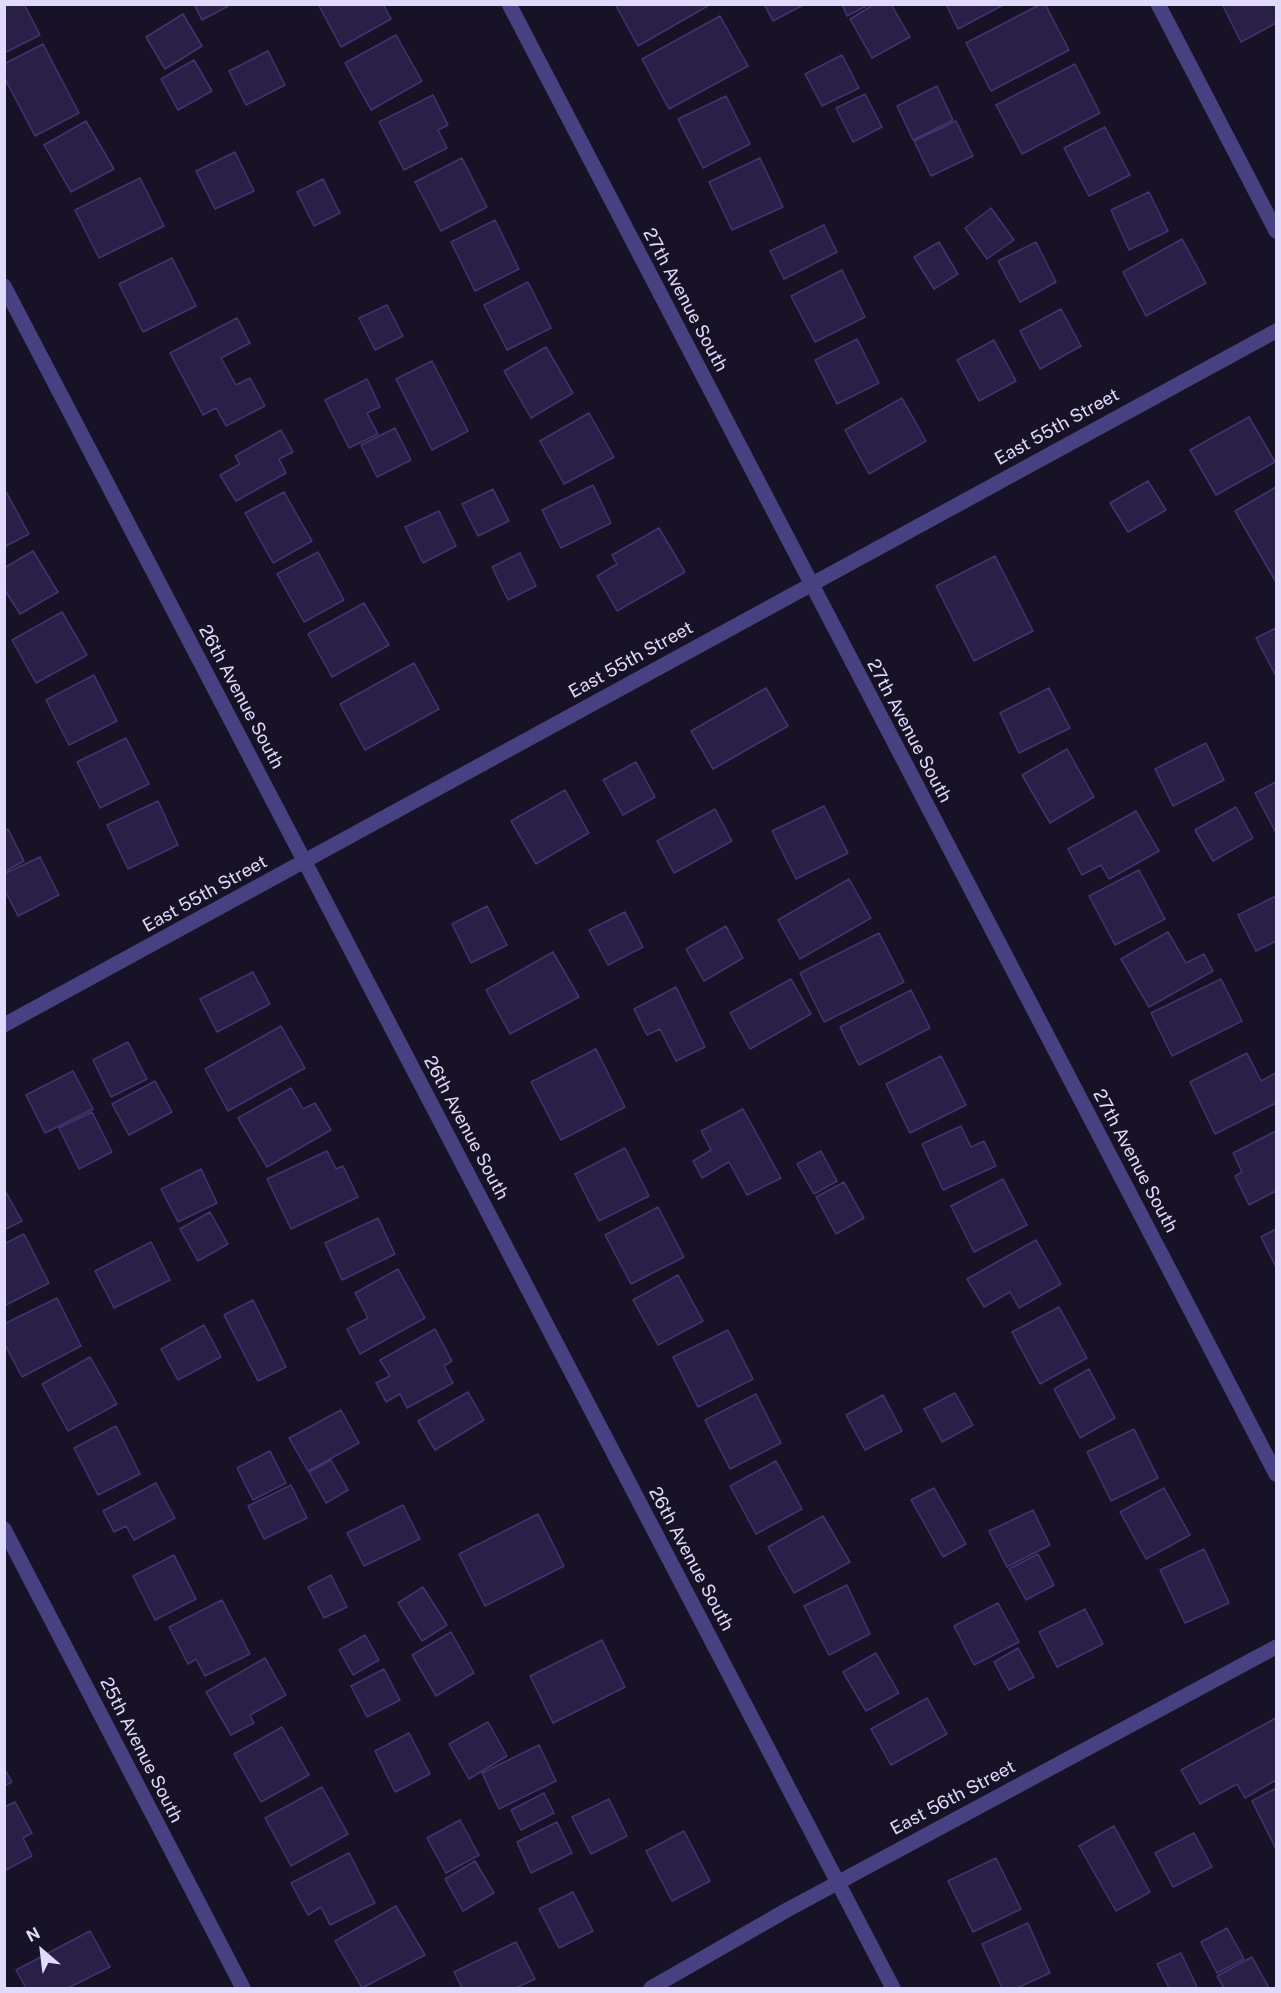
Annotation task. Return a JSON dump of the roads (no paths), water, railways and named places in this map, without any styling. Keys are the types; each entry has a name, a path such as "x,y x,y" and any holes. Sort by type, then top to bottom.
{"street":[{"name":"27th Avenue South","path":"509,4 1276,1474"},
{"path":"1158,4 1276,231"},
{"name":"26th Avenue South","path":"4,286 893,1989"},
{"name":"East 55th Street","path":"4,1025 1276,331"},
{"name":"25th Avenue South","path":"4,1529 243,1989"},
{"name":"East 56th Street","path":"651,1989 787,1910 1276,1647"}]}
